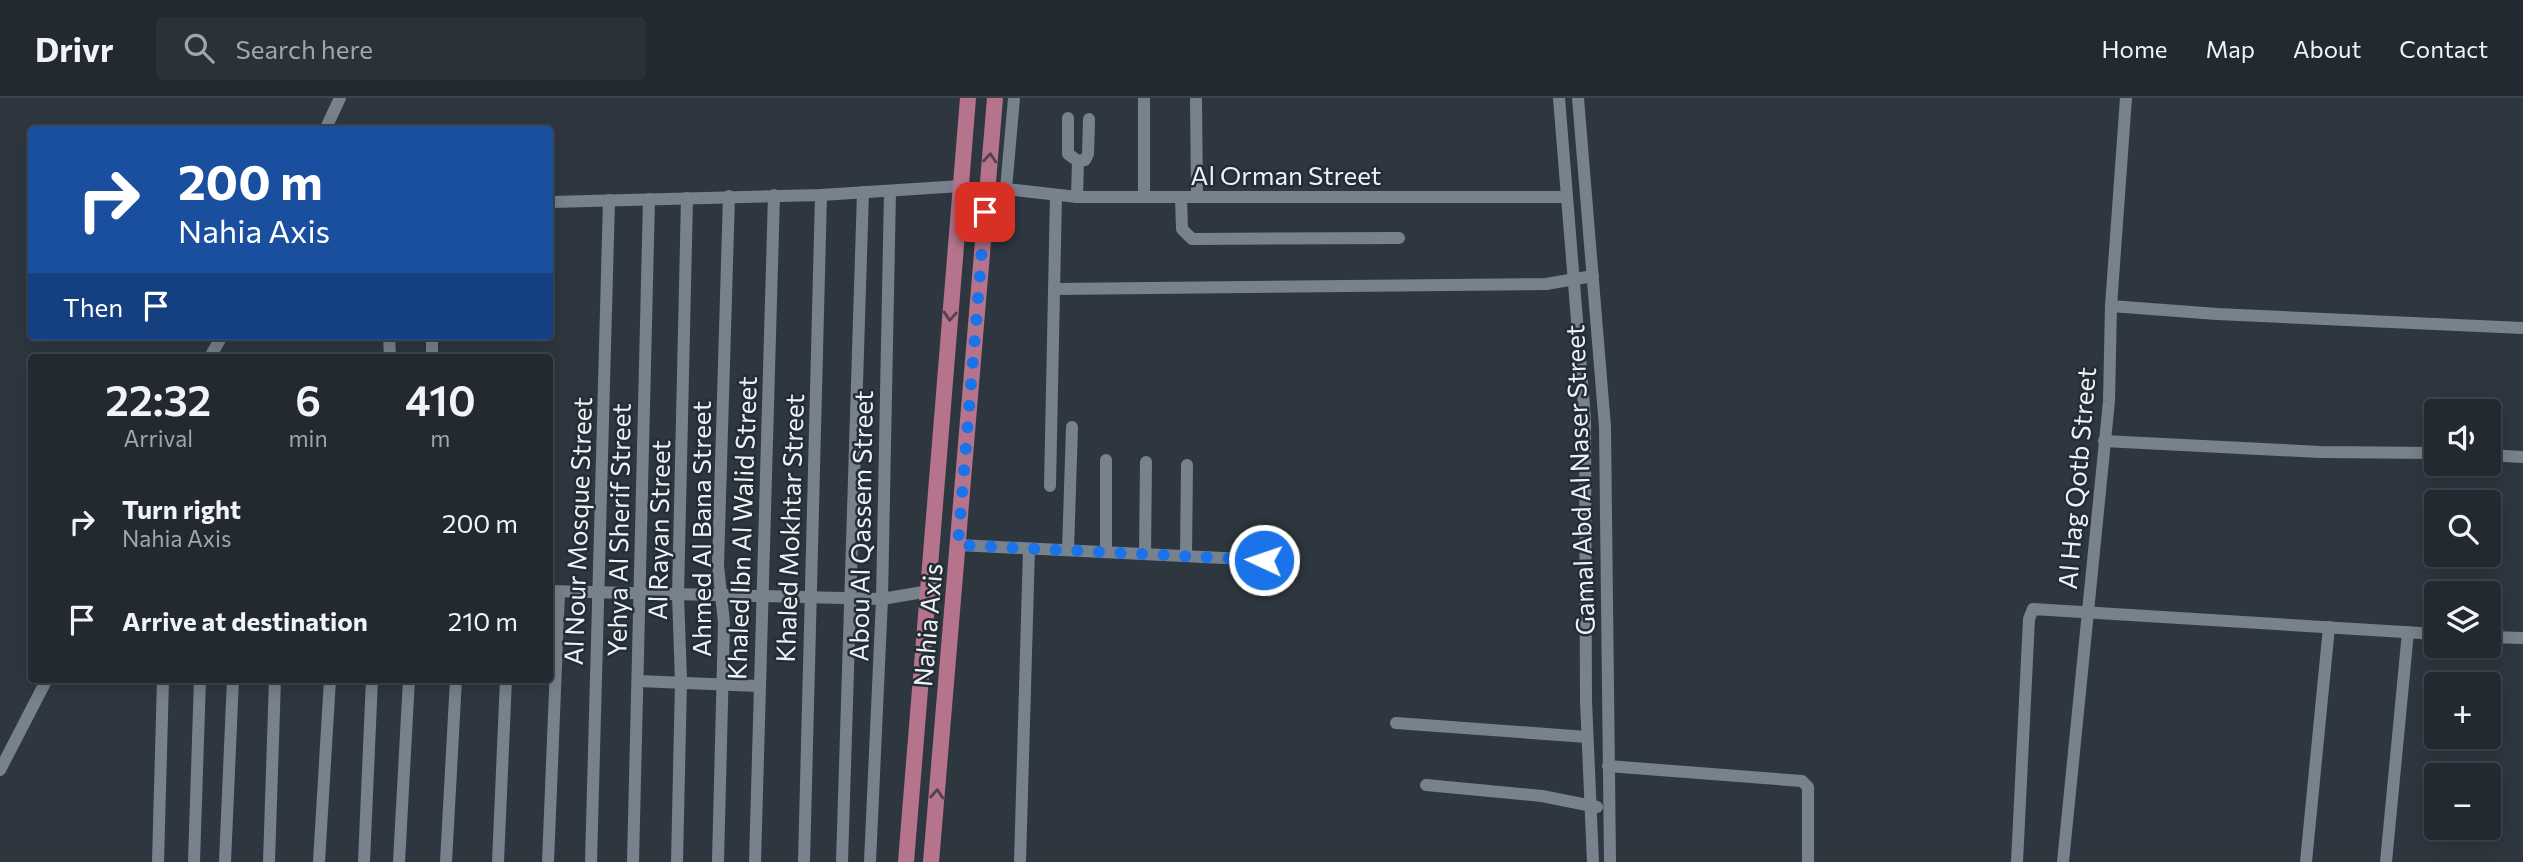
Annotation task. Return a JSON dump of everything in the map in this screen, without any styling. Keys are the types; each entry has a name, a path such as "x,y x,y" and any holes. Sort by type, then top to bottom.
{"main road":[{"name":"Nahia Axis","path":"905,862 968,98"},
{"name":"Nahia Axis","path":"931,862 995,98"},
{"path":"956,248 981,250"}],"street":[{"path":"327,126 340,98"},
{"name":"Al Orman Street","path":"1014,98 1006,189 1077,197 1566,197"},
{"path":"1144,98 1144,197"},
{"path":"1196,98 1197,197"},
{"name":"Gamal Abd Al Naser Street","path":"1559,98 1585,419 1587,737 1593,862"},
{"name":"Gamal Abd Al Naser Street","path":"1578,98 1605,427 1610,862"},
{"name":"Al Hag Qotb Street","path":"2063,862 2110,383 2111,306 2126,98"},
{"path":"1068,118 1068,154 1078,161 1085,160 1088,154 1089,119"},
{"path":"1077,197 1078,161"},
{"path":"553,202 821,195 961,186"},
{"name":"Abou Al Qassem Street","path":"870,862 882,599 890,191"},
{"path":"842,862 863,192"},
{"name":"Khaled Ibn Al Walid Street","path":"755,862 774,195"},
{"name":"Khaled Mokhtar Street","path":"804,862 821,195"},
{"path":"1050,486 1056,195"},
{"name":"Ahmed Al Bana Street","path":"718,862 724,614 718,565 729,196"},
{"path":"1181,197 1182,229 1192,239 1399,239"},
{"name":"Al Rayan Street","path":"677,862 681,681 678,595 687,198"},
{"name":"Yehya Al Sherif Street","path":"633,862 649,199"},
{"name":"Al Nour Mosque Street","path":"591,862 609,200"},
{"path":"1054,289 1546,284 1593,276"},
{"path":"2111,306 2217,314 2523,328"},
{"path":"1068,550 1072,427"},
{"path":"2104,441 2320,452 2424,453"},
{"path":"2501,456 2523,457"},
{"path":"1106,460 1106,552"},
{"path":"1145,554 1146,462"},
{"path":"1186,465 1186,556"},
{"path":"958,545 1264,560"},
{"path":"1020,862 1030,549"},
{"path":"553,637 554,592 882,599 929,591"},
{"path":"2017,862 2031,612 2040,608 2424,633"},
{"path":"2306,862 2329,627"},
{"path":"2386,862 2408,632"},
{"path":"2501,637 2523,638"},
{"path":"638,681 759,685"},
{"path":"0,769 45,683"},
{"path":"158,862 163,683"},
{"path":"194,862 200,683"},
{"path":"225,862 233,683"},
{"path":"269,862 275,683"},
{"path":"319,862 330,683"},
{"path":"364,862 372,683"},
{"path":"398,862 409,683"},
{"path":"446,862 456,683"},
{"path":"498,862 506,683"},
{"path":"548,862 552,683"},
{"path":"1396,723 1587,737"},
{"path":"1608,766 1802,781 1808,788 1808,862"},
{"path":"1426,785 1542,796 1608,808"}],"route":[{"path":"985,212 958,545 1264,560"}]}
